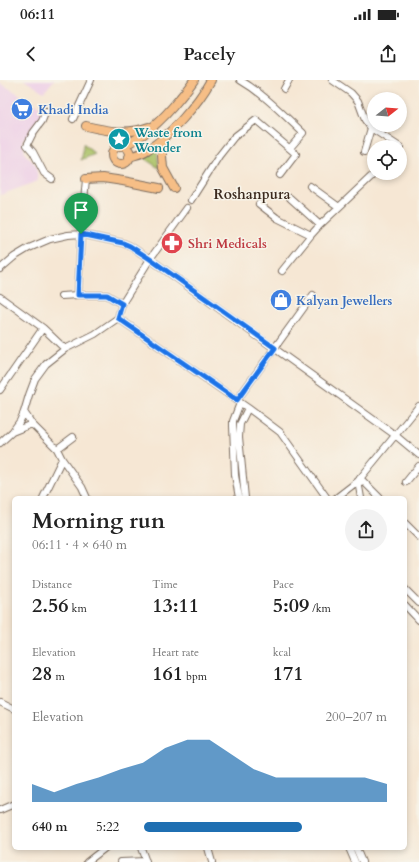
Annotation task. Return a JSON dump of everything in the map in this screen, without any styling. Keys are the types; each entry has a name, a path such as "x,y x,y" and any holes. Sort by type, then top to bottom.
{"main road":[{"path":"122,146 128,150 130,154 128,160 126,163 122,164 115,163 112,156 113,150 119,146 138,139 175,105 194,80"},
{"path":"129,157 147,150 165,136 186,115 204,93 211,80"},
{"path":"86,126 120,132 144,129 155,124"},
{"path":"165,136 162,143 163,168 174,188"},
{"path":"86,179 103,178 159,188"}],"street":[{"path":"73,119 91,80"},
{"path":"240,80 253,87 303,133 290,148"},
{"path":"284,89 289,80"},
{"path":"332,80 340,82 358,101 367,123"},
{"path":"46,111 42,121 33,133 27,145 33,152 44,173 52,179"},
{"path":"192,200 219,156 234,137 256,120 296,154 280,175"},
{"path":"364,152 370,132"},
{"path":"377,132 388,140"},
{"path":"78,295 81,234 86,179"},
{"path":"282,271 320,225 368,180"},
{"path":"310,186 339,207"},
{"path":"290,198 320,225"},
{"path":"259,204 277,218 311,235"},
{"path":"0,443 12,432 20,421 35,379 46,364 65,349 95,334 118,318 122,304 150,259 187,208"},
{"path":"0,269 14,257 29,248 60,236 81,234 123,243 130,246 275,348 395,435 419,455"},
{"path":"61,296 107,295 122,304"},
{"path":"239,496 235,475 233,426 238,402 313,295"},
{"path":"0,297 42,328 65,349"},
{"path":"118,318 248,408 280,432 326,496"},
{"path":"0,390 42,328"},
{"path":"338,496 359,479 419,406"},
{"path":"245,496 239,437 240,424 248,408"},
{"path":"24,412 32,424 58,449 62,459 82,487 86,496"},
{"path":"12,432 32,424"},
{"path":"58,449 72,437"},
{"path":"45,496 62,459"},
{"path":"406,482 419,466"},
{"path":"359,479 361,496"},
{"path":"359,479 378,496"},
{"path":"407,525 419,537"},
{"path":"407,591 419,603"},
{"path":"407,607 419,620"},
{"path":"0,702 12,708"},
{"path":"0,810 12,805"},
{"path":"87,862 102,850"},
{"path":"121,862 146,862 142,850"},
{"path":"209,850 212,862"},
{"path":"350,850 355,862"},
{"path":"357,850 362,862"}],"shaded area":[{"path":"24,80 54,80 44,92"},
{"path":"0,83 39,106 42,116 34,130 23,139 25,154 36,165 38,181 0,195"}],"green space":[{"path":"108,133 129,134 130,136 119,141 111,137"},
{"path":"83,144 95,154 81,160 83,152"},
{"path":"157,150 159,168 145,159"}],"place":[{"name":"Khadi India","path":"22,109"},
{"name":"Waste from Wonder","path":"119,139"},
{"name":"Shri Medicals","path":"172,243"},
{"name":"Kalyan Jewellers","path":"281,300"}],"district":[{"name":"Roshanpura","path":"252,194"}],"route":[{"path":"81,234 116,241 130,246 275,348 237,400 118,318 122,304 107,295 78,295 81,234"}]}
